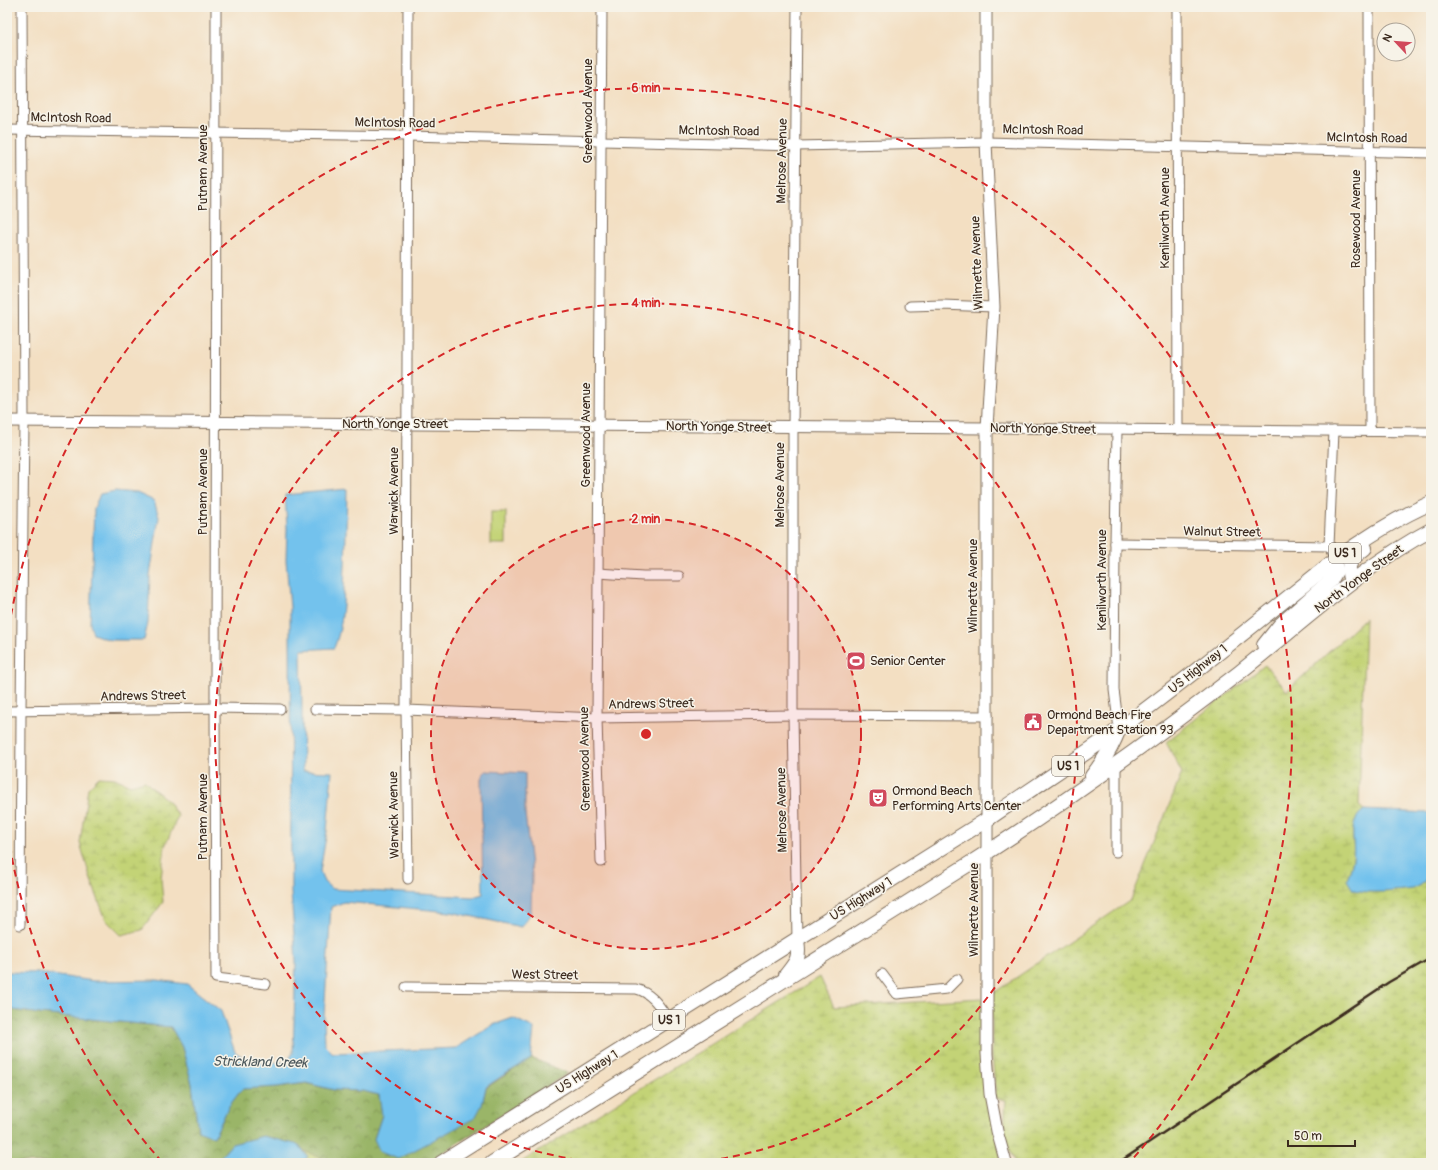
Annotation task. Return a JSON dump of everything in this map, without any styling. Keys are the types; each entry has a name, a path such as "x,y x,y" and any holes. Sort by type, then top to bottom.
{"main road":[{"name":"North Yonge Street","path":"1267,615 1335,560 1387,525 1431,502"},
{"path":"1351,582 1348,570 1349,564 1353,557 1377,539 1387,525"},
{"name":"North Yonge Street","path":"1290,632 1351,582 1396,550 1431,530"},
{"path":"1249,664 1280,625 1332,580 1336,571 1335,560"},
{"name":"US Highway 1","path":"441,1163 797,940 1064,769 1119,729 1267,615"},
{"name":"US Highway 1","path":"492,1163 988,852 1116,765 1290,632"},
{"path":"1116,765 1120,749 1126,737 1145,709"},
{"path":"1085,786 1113,745 1119,729"},
{"path":"780,983 797,961 799,952 797,940"}],"street":[{"path":"20,925 24,421 22,7"},
{"name":"Putnam Avenue","path":"216,7 216,978 266,984"},
{"name":"Warwick Avenue","path":"408,7 406,710 408,879"},
{"name":"Greenwood Avenue","path":"601,862 597,718 602,7"},
{"name":"Melrose Avenue","path":"797,7 793,428 793,715 797,940"},
{"name":"Wilmette Avenue","path":"986,7 986,142 994,307 987,428 988,1061 990,1094 997,1131 1006,1163"},
{"name":"Kenilworth Avenue","path":"1178,7 1178,430"},
{"name":"Rosewood Avenue","path":"1369,7 1370,431"},
{"name":"McIntosh Road","path":"7,130 408,136 796,146 986,142 1431,153"},
{"path":"910,306 942,305 994,307"},
{"name":"North Yonge Street","path":"7,421 1431,432"},
{"name":"Kenilworth Avenue","path":"1117,430 1114,543 1114,690 1119,729"},
{"path":"1334,431 1329,546 1335,560"},
{"name":"Walnut Street","path":"1114,543 1329,546"},
{"path":"598,573 643,576 679,576"},
{"name":"Andrews Street","path":"7,711 215,708 280,709"},
{"name":"Andrews Street","path":"315,709 406,710 597,718 793,715 988,716"},
{"path":"1116,765 1116,852"},
{"path":"882,974 897,994 947,989 957,979"},
{"name":"West Street","path":"406,987 636,989 649,995 670,1020"}],"green space":[{"path":"491,512 506,512 506,544 491,544"},
{"path":"1365,618 1359,806 1364,810 1358,815 1353,827 1354,853 1347,880 1421,885 1431,873 1431,1163 1015,1163 1004,1132 1006,1100 996,1098 992,1054 992,994 1131,900 1182,773 1166,742 1265,665 1287,691"},
{"path":"99,777 115,778 130,785 145,781 167,800 178,816 165,846 161,878 163,902 142,930 121,935 106,920 91,880 80,843 88,788"},
{"path":"820,977 834,1007 982,998 1001,1163 520,1163"},
{"path":"7,1009 40,1014 171,1027 182,1047 192,1084 198,1131 214,1137 229,1106 242,1089 277,1087 306,1083 334,1090 363,1091 379,1095 382,1115 374,1139 482,1105 486,1088 531,1058 568,1073 426,1163 333,1163 304,1151 299,1145 232,1144 215,1163 7,1163"},
{"path":"304,1151 333,1163 301,1163 308,1157"}],"water":[{"path":"347,489 344,596 339,633 334,648 301,650 303,771 332,772 327,831 320,871 324,882 332,889 473,897 483,894 481,779 483,773 486,771 525,773 525,813 532,875 531,913 521,927 451,912 344,902 331,907 324,1017 325,1045 333,1053 456,1048 493,1025 513,1018 534,1028 531,1059 486,1087 482,1105 475,1118 398,1159 380,1152 374,1139 382,1115 379,1095 363,1091 334,1090 306,1083 277,1087 242,1089 229,1106 214,1137 198,1131 192,1084 182,1047 171,1027 40,1014 7,1009 7,972 38,973 94,981 157,980 187,984 221,1011 235,1052 253,1063 287,1062 293,1053 296,961 291,893 290,607 286,560 287,528 285,495"},
{"path":"115,491 137,493 154,501 159,517 150,575 148,623 144,640 110,640 93,634 90,624 94,508 100,494"},
{"path":"1364,810 1431,813 1431,873 1421,885 1413,889 1384,892 1353,890 1347,880 1354,853 1353,827 1358,815"},
{"path":"263,1136 299,1145 308,1157 303,1161 291,1163 215,1163 232,1144"}],"railway":[{"path":"1118,1163 1389,982 1431,958"}],"place":[{"name":"Senior Center","path":"856,661"},
{"name":"Ormond Beach Fire Department Station 93","path":"1033,722"},
{"name":"Ormond Beach Performing Arts Center","path":"878,798"}],"water label":[{"name":"Strickland Creek","path":"260,1062"}]}
